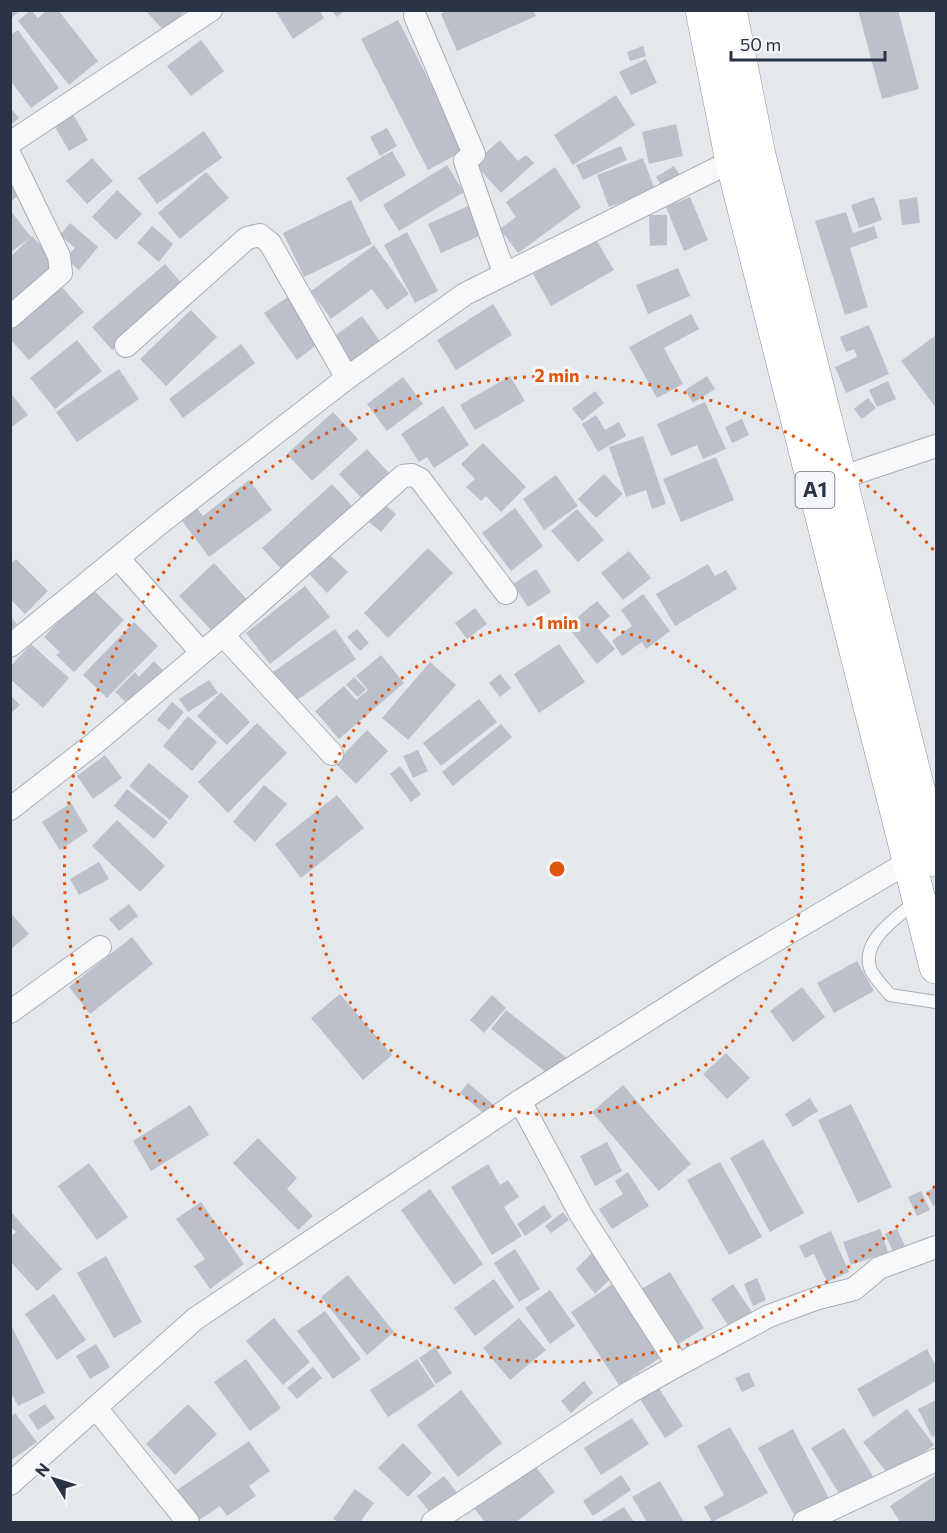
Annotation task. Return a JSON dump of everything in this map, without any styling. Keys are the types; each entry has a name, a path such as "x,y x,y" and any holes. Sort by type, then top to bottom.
{"highway":[{"name":"A1","path":"702,10 732,161 923,860"},
{"name":"A1","path":"730,10 759,155 840,478 931,808 919,899 936,967"}],"street":[{"path":"10,143 211,10"},
{"path":"415,16 474,153 465,161 504,273"},
{"path":"10,155 59,256 61,273 10,317"},
{"path":"10,646 347,378 465,294 732,161"},
{"path":"126,346 247,238 260,235 270,243 347,378"},
{"path":"840,478 936,446"},
{"path":"10,809 76,758 223,636 403,476 412,475 420,479 506,593"},
{"path":"118,558 202,652"},
{"path":"223,636 332,754"},
{"path":"10,1484 195,1320 520,1101 731,967 923,860"},
{"path":"10,1012 100,947"},
{"path":"520,1101 581,1215 678,1365"},
{"path":"434,1522 630,1392 678,1365 769,1316 818,1298 854,1289 879,1268 936,1247"},
{"path":"96,1408 188,1522"},
{"path":"804,1522 936,1460"}],"lane":[{"path":"919,899 876,937 870,953 870,968 890,995 936,1002"}],"building":[{"path":"10,10 21,10 10,19"},
{"path":"31,10 38,18 47,10 58,10 98,61 69,85 18,21"},
{"path":"145,10 186,10 164,31"},
{"path":"275,10 319,10 324,18 293,39"},
{"path":"331,10 345,10 337,17"},
{"path":"448,10 533,10 536,16 457,51 441,14"},
{"path":"858,10 898,10 919,89 882,99"},
{"path":"398,20 465,150 428,170 361,39"},
{"path":"18,30 59,88 31,108 10,80 10,35"},
{"path":"201,40 224,71 191,96 167,66"},
{"path":"643,46 646,56 630,61 627,52"},
{"path":"646,59 657,83 631,95 619,72"},
{"path":"616,95 635,125 573,165 554,135"},
{"path":"10,107 19,118 10,125"},
{"path":"71,111 88,140 69,151 52,122"},
{"path":"676,124 683,156 649,164 642,132"},
{"path":"387,128 397,146 380,156 370,137"},
{"path":"204,131 222,158 157,204 138,178"},
{"path":"500,140 518,161 526,155 534,163 501,193 474,163"},
{"path":"621,146 627,160 583,180 576,165"},
{"path":"392,151 406,175 360,202 346,178"},
{"path":"92,158 113,181 87,204 66,181"},
{"path":"643,158 655,190 609,207 597,175"},
{"path":"447,165 464,192 399,231 383,205"},
{"path":"674,166 682,178 664,189 656,177"},
{"path":"555,167 581,207 518,253 500,229 516,217 506,202"},
{"path":"206,172 229,198 180,239 158,213"},
{"path":"10,184 19,195 10,202"},
{"path":"117,190 142,214 116,240 92,217"},
{"path":"690,197 708,240 684,251 666,207"},
{"path":"874,197 882,220 859,228 851,205"},
{"path":"917,197 920,223 902,225 899,200"},
{"path":"351,200 372,244 304,277 283,233"},
{"path":"473,204 486,233 441,253 428,224"},
{"path":"10,210 31,237 10,253"},
{"path":"846,212 853,233 874,226 878,238 850,248 868,307 845,315 815,221"},
{"path":"649,215 667,215 667,245 650,246"},
{"path":"70,223 98,247 79,270 65,258 75,248 60,235"},
{"path":"152,226 173,244 159,262 137,243"},
{"path":"407,232 438,291 415,303 384,245"},
{"path":"32,236 58,264 10,304 10,257"},
{"path":"595,238 614,270 551,306 533,274"},
{"path":"374,245 409,294 387,310 372,289 331,319 311,291"},
{"path":"165,264 185,287 112,350 92,327"},
{"path":"678,268 690,296 648,314 636,285"},
{"path":"60,285 84,312 29,360 10,339 10,328"},
{"path":"288,297 320,342 297,360 264,313"},
{"path":"493,304 512,335 456,370 437,340"},
{"path":"191,310 217,337 166,386 140,359"},
{"path":"691,314 699,329 664,348 683,384 657,398 629,347"},
{"path":"362,316 382,344 348,369 328,341"},
{"path":"869,325 889,374 846,393 835,367 857,357 854,349 846,352 840,337"},
{"path":"936,335 936,408 901,361"},
{"path":"77,340 102,371 55,409 30,378"},
{"path":"241,344 255,363 183,418 169,399"},
{"path":"119,369 139,399 77,442 56,412"},
{"path":"510,376 525,401 475,430 460,405"},
{"path":"707,376 715,389 693,403 685,390"},
{"path":"403,377 423,404 387,431 367,404"},
{"path":"888,381 896,399 877,407 869,390"},
{"path":"595,391 604,403 582,421 572,409"},
{"path":"10,392 28,415 10,428"},
{"path":"868,398 876,408 862,419 854,409"},
{"path":"705,402 726,449 703,459 697,445 671,456 657,424"},
{"path":"443,406 469,445 434,468 427,457 419,462 401,434"},
{"path":"333,412 358,439 312,481 287,454"},
{"path":"596,415 605,430 619,422 626,436 598,452 582,424"},
{"path":"742,419 749,435 732,443 725,427"},
{"path":"643,436 666,504 652,509 646,490 626,497 609,447"},
{"path":"483,443 526,487 501,512 486,496 481,501 466,487 475,479 461,464"},
{"path":"367,449 390,474 363,500 339,474"},
{"path":"716,457 734,500 681,522 663,479"},
{"path":"604,474 623,494 596,518 578,499"},
{"path":"556,475 578,506 544,530 523,499"},
{"path":"249,480 272,510 209,557 180,518 195,506 203,516"},
{"path":"332,484 354,508 284,572 262,548"},
{"path":"384,504 396,514 381,532 369,522"},
{"path":"515,508 543,546 511,571 482,533"},
{"path":"577,509 604,540 578,562 551,531"},
{"path":"428,548 453,573 388,638 364,613"},
{"path":"629,551 651,578 623,600 601,573"},
{"path":"330,555 348,572 327,593 310,575"},
{"path":"16,559 48,591 25,614 10,599 10,564"},
{"path":"214,563 251,604 217,636 179,596"},
{"path":"708,564 715,576 726,570 737,589 675,626 656,594"},
{"path":"536,569 551,592 528,607 513,584"},
{"path":"305,586 330,617 270,664 246,633"},
{"path":"90,587 124,620 74,672 56,655 60,652 44,637"},
{"path":"643,594 670,631 646,649 642,642 622,656 612,641 632,626 621,610"},
{"path":"597,601 610,616 597,627 615,649 597,664 567,626"},
{"path":"475,608 487,624 467,639 455,623"},
{"path":"10,616 17,624 10,630"},
{"path":"134,622 158,646 107,698 83,675"},
{"path":"335,629 356,659 294,702 273,672"},
{"path":"357,629 369,643 360,651 347,637"},
{"path":"31,644 69,678 43,708 10,679 10,667"},
{"path":"559,644 585,682 539,713 514,674"},
{"path":"381,655 404,683 339,739 315,711 344,686 356,700 368,690 356,676"},
{"path":"154,661 166,673 132,708 115,692 135,672 139,677"},
{"path":"430,662 456,685 408,740 382,718"},
{"path":"500,674 511,688 500,697 489,683"},
{"path":"354,677 366,689 358,697 346,685"},
{"path":"209,680 218,693 188,712 179,699"},
{"path":"221,692 250,722 227,745 197,716"},
{"path":"10,695 20,705 10,714"},
{"path":"479,699 497,722 441,766 423,743"},
{"path":"172,702 184,712 169,730 157,720"},
{"path":"188,716 217,742 192,771 163,746"},
{"path":"257,723 287,753 228,813 198,782"},
{"path":"501,724 512,737 453,786 442,772"},
{"path":"367,730 388,751 356,784 335,763"},
{"path":"418,750 428,771 413,778 403,756"},
{"path":"105,755 122,778 93,799 77,776"},
{"path":"149,763 189,796 170,820 129,786"},
{"path":"400,766 421,794 411,802 390,774"},
{"path":"264,785 287,804 255,842 233,822"},
{"path":"127,789 168,822 154,839 114,806"},
{"path":"337,795 364,828 301,878 275,844"},
{"path":"71,803 88,831 60,850 42,822"},
{"path":"117,820 165,866 140,892 92,846"},
{"path":"99,862 109,879 79,895 70,879"},
{"path":"129,904 138,916 119,931 109,919"},
{"path":"10,912 29,934 10,950"},
{"path":"132,937 153,964 90,1014 69,987"},
{"path":"857,961 874,991 834,1013 817,983"},
{"path":"802,987 825,1017 793,1042 770,1011"},
{"path":"340,994 392,1055 363,1080 311,1018"},
{"path":"492,995 506,1008 484,1033 470,1020"},
{"path":"506,1010 567,1058 552,1077 491,1029"},
{"path":"726,1053 750,1078 727,1099 703,1074"},
{"path":"468,1083 496,1107 488,1117 460,1093"},
{"path":"623,1085 691,1164 659,1191 592,1112"},
{"path":"810,1098 818,1111 793,1127 785,1114"},
{"path":"851,1104 892,1187 858,1203 818,1120"},
{"path":"190,1105 209,1135 151,1171 133,1141"},
{"path":"258,1138 297,1178 287,1189 313,1216 298,1230 233,1163"},
{"path":"763,1139 804,1213 770,1232 730,1158"},
{"path":"607,1142 622,1171 595,1186 580,1156"},
{"path":"720,1162 762,1237 729,1255 687,1180"},
{"path":"89,1163 128,1217 97,1240 58,1186"},
{"path":"488,1164 500,1185 508,1180 519,1197 504,1207 522,1236 492,1255 451,1187"},
{"path":"628,1172 649,1206 612,1229 599,1209 623,1194 615,1181"},
{"path":"936,1187 936,1205 933,1206 926,1192"},
{"path":"430,1189 483,1264 454,1285 401,1210"},
{"path":"921,1191 930,1210 917,1216 908,1197"},
{"path":"201,1202 244,1264 210,1289 194,1266 205,1259 176,1219"},
{"path":"544,1205 552,1217 525,1236 517,1224"},
{"path":"10,1211 62,1269 37,1291 10,1261 10,1237 16,1232 10,1226"},
{"path":"563,1212 569,1220 551,1233 545,1226"},
{"path":"880,1229 888,1252 851,1265 843,1242"},
{"path":"897,1229 907,1250 895,1256 885,1234"},
{"path":"831,1231 849,1272 827,1282 814,1254 805,1258 799,1246"},
{"path":"515,1249 540,1289 519,1302 494,1263"},
{"path":"592,1253 614,1275 595,1294 576,1269"},
{"path":"106,1256 142,1322 114,1338 77,1273"},
{"path":"670,1272 704,1328 672,1348 638,1291"},
{"path":"348,1275 394,1332 367,1355 321,1297"},
{"path":"757,1278 766,1300 753,1306 744,1284"},
{"path":"494,1279 514,1307 475,1336 454,1308"},
{"path":"617,1281 666,1354 619,1385 571,1312"},
{"path":"733,1284 752,1312 729,1327 711,1299"},
{"path":"550,1290 575,1326 550,1344 525,1308"},
{"path":"54,1294 86,1340 57,1360 25,1314"},
{"path":"325,1311 361,1359 333,1379 297,1331"},
{"path":"274,1318 310,1362 283,1385 246,1341"},
{"path":"519,1318 546,1350 510,1380 483,1348"},
{"path":"12,1327 45,1393 18,1406 10,1391"},
{"path":"96,1344 110,1367 90,1379 76,1356"},
{"path":"435,1347 452,1373 436,1384 419,1358"},
{"path":"927,1349 936,1366 936,1381 873,1417 857,1389"},
{"path":"246,1359 281,1408 250,1431 214,1382"},
{"path":"417,1359 435,1386 388,1417 370,1390"},
{"path":"313,1367 322,1378 297,1399 287,1388"},
{"path":"749,1372 755,1386 742,1392 735,1378"},
{"path":"584,1381 593,1393 571,1413 561,1401"},
{"path":"658,1387 683,1426 665,1438 640,1399"},
{"path":"461,1390 502,1443 458,1477 417,1425"},
{"path":"936,1400 936,1435 932,1437 918,1409"},
{"path":"45,1404 55,1418 38,1430 28,1415"},
{"path":"188,1404 217,1434 175,1475 146,1444"},
{"path":"907,1409 934,1445 891,1478 863,1442"},
{"path":"15,1413 37,1442 10,1461 10,1417"},
{"path":"632,1418 649,1444 601,1475 584,1448"},
{"path":"730,1427 768,1493 712,1522 704,1507 724,1495 697,1446"},
{"path":"844,1428 875,1480 843,1500 811,1448"},
{"path":"793,1429 833,1506 798,1522 758,1448"},
{"path":"249,1441 270,1471 249,1486 256,1496 227,1516 220,1506 198,1521 177,1490"},
{"path":"403,1443 432,1473 408,1497 378,1468"},
{"path":"533,1463 555,1492 516,1522 485,1522 474,1508"},
{"path":"621,1475 631,1490 593,1516 583,1501"},
{"path":"936,1475 936,1520 933,1522 900,1522 890,1506"},
{"path":"444,1476 458,1494 432,1515 417,1496"},
{"path":"660,1481 684,1522 647,1522 632,1497"},
{"path":"355,1489 374,1503 360,1522 338,1522 333,1519"},
{"path":"624,1507 634,1522 599,1522"}]}
